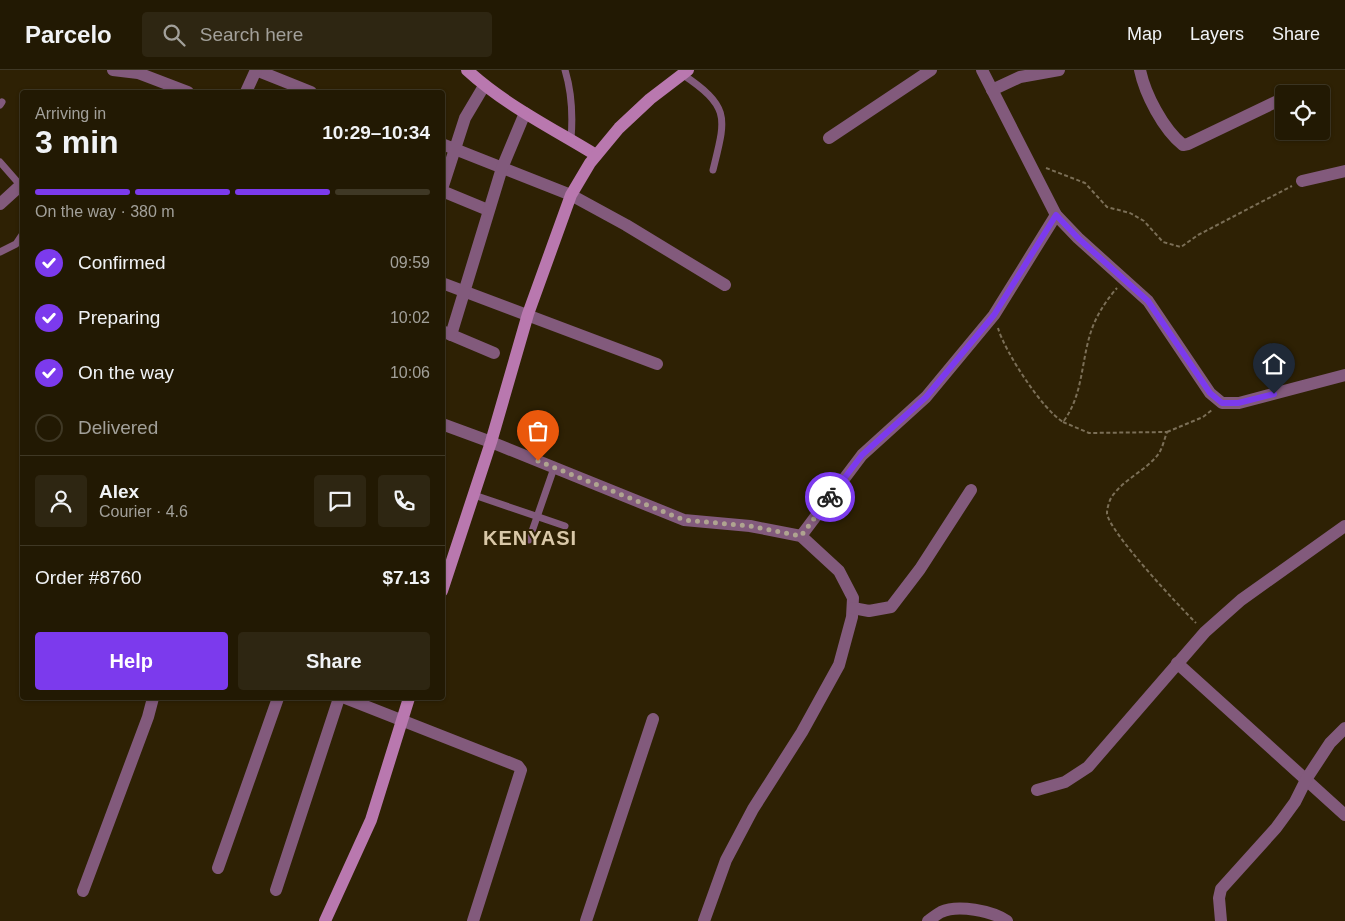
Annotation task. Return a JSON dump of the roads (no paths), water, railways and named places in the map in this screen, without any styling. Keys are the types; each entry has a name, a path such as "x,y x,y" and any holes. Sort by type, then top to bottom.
{"street":[{"path":"113,70 138,73 183,90"},
{"path":"247,90 256,70 306,90"},
{"path":"467,70 484,86 596,155"},
{"path":"829,138 931,70"},
{"path":"982,70 1056,215 1078,238 1148,301 1210,393 1222,403 1238,403 1345,375"},
{"path":"992,90 1020,77 1059,70"},
{"path":"1140,70 1143,87 1156,110 1183,145 1275,102"},
{"path":"445,582 491,442 528,314 570,195 596,155 619,128 685,72"},
{"path":"445,180 465,118 484,86"},
{"path":"494,353 447,333 463,291 502,168 525,113"},
{"path":"445,145 570,195 626,225 725,285"},
{"path":"1302,181 1345,170"},
{"path":"0,204 20,187"},
{"path":"445,191 488,210"},
{"path":"801,536 862,455 926,397 994,315 1056,215"},
{"path":"445,284 657,364"},
{"path":"445,425 684,520 750,526 801,536 840,571 854,598 839,665 802,732 753,809 726,860 707,920"},
{"path":"852,608 870,611 891,606 920,569 971,490"},
{"path":"1037,790 1065,782 1088,767 1205,632 1241,600 1345,526"},
{"path":"1177,663 1307,778 1345,815"},
{"path":"83,891 148,717 152,700"},
{"path":"218,868 277,700"},
{"path":"276,890 337,700"},
{"path":"350,700 518,766 520,770 473,921"},
{"path":"324,921 371,820 408,700"},
{"path":"586,921 653,719"},
{"path":"1223,918 1221,889 1276,828 1295,802 1307,778 1330,744 1345,728"},
{"path":"928,921 943,911 965,909 992,912 1007,921"}],"lane":[{"path":"565,70 570,86 573,119 571,139"},
{"path":"685,72 707,90 720,107 724,126 713,170"},
{"path":"0,162 20,183"},
{"path":"0,252 16,244 20,238"},
{"path":"529,540 554,468"},
{"path":"474,495 565,526"}],"district":[{"name":"KENYASI","path":"530,538"}]}
